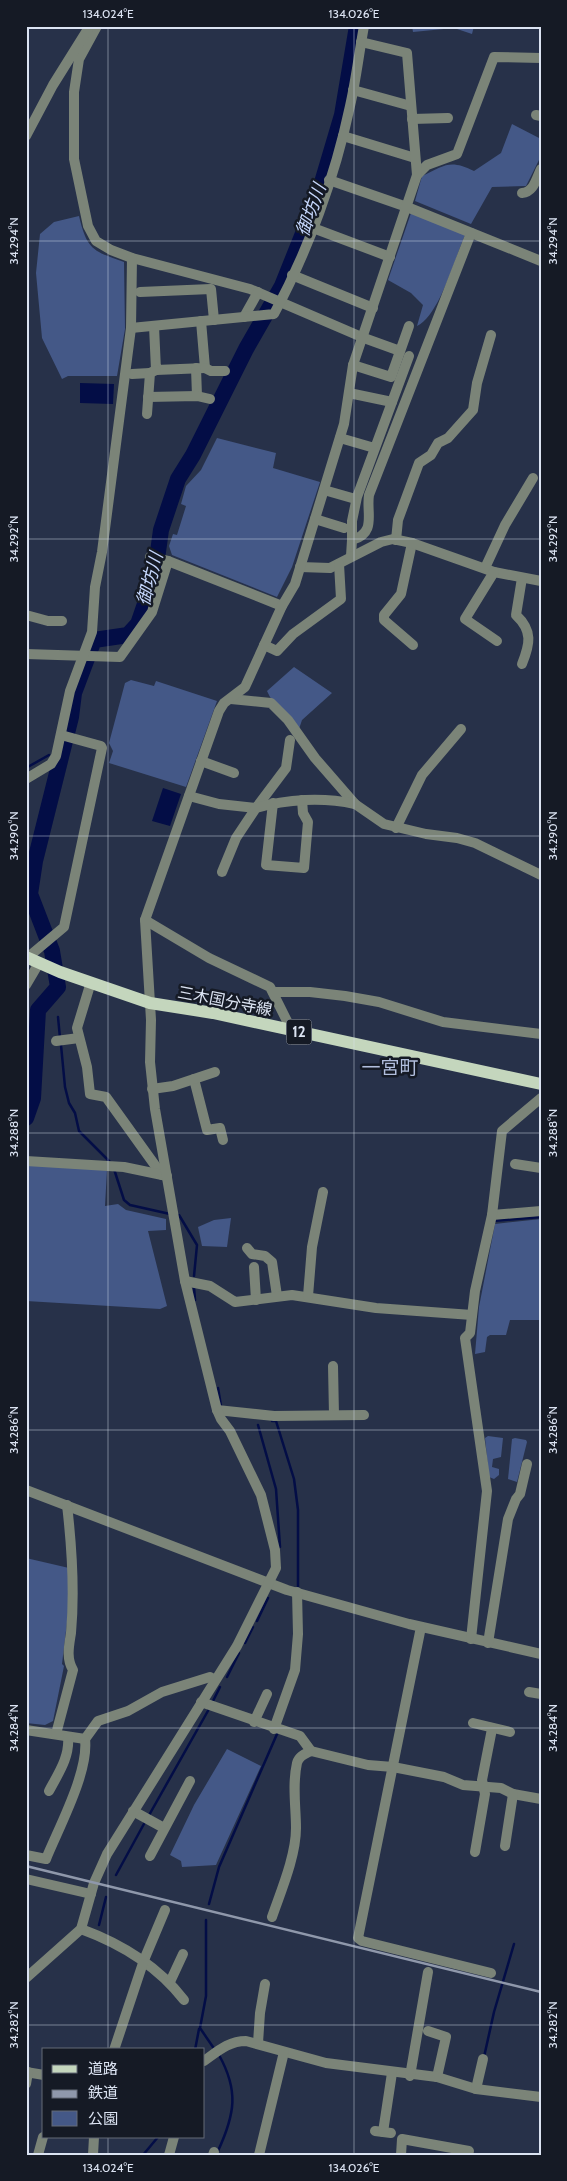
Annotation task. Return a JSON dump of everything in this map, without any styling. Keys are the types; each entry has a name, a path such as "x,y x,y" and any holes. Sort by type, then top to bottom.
{"main road":[{"name":"三木国分寺線","path":"35,961 60,972 150,1003 292,1030 541,1084"}],"street":[{"path":"26,136 53,85 90,26"},
{"path":"97,26 79,59 76,70 74,159 88,226 96,241 111,250 132,258 258,292 364,338 405,353"},
{"path":"134,328 274,314 276,300 292,275 313,228 343,136 364,26"},
{"path":"26,1978 81,1929 99,1869 133,1811 237,1646 276,1568 277,1557 261,1495 230,1431 217,1410 185,1281 165,1176 152,1089 150,1003 145,920 219,711 230,698 245,687 282,606 295,584 340,438 353,365 364,338 417,175 407,53 361,42"},
{"path":"417,175 427,165 457,154 494,57 541,58"},
{"path":"353,90 411,106"},
{"path":"412,119 448,118"},
{"path":"343,136 415,158"},
{"path":"522,193 528,192 533,187 541,169"},
{"path":"329,180 407,207 541,261"},
{"path":"313,228 390,257"},
{"path":"352,540 360,538 366,531 371,515 368,505 369,495 471,233"},
{"path":"26,779 51,764 56,756 64,735 70,691 88,655 92,632 95,587 102,552 134,328 132,258"},
{"path":"292,275 373,308"},
{"path":"140,292 211,289 214,320"},
{"path":"244,317 258,292"},
{"path":"197,396 201,368 201,322"},
{"path":"147,414 148,396 153,372 154,326"},
{"path":"351,556 352,521 357,497 392,402 405,353 409,326"},
{"path":"396,540 398,520 419,463 431,455 438,443 448,438 473,410 477,383 491,335"},
{"path":"353,365 391,377 405,353"},
{"path":"132,374 201,368 211,371 226,370"},
{"path":"349,393 392,402"},
{"path":"148,396 197,396 210,399"},
{"path":"340,438 371,447"},
{"path":"497,641 465,619 489,570 505,525 532,478"},
{"path":"324,490 352,498"},
{"path":"315,519 344,528"},
{"path":"300,568 330,568 381,542 396,540 412,543 489,570 541,581"},
{"path":"412,543 401,594 384,615 384,620 413,645"},
{"path":"150,557 165,560 282,606"},
{"path":"26,654 120,657 125,653 152,612 165,560"},
{"path":"264,645 277,650 293,634 341,599 339,564"},
{"path":"522,578 516,615 528,630 529,637 529,647 522,664"},
{"path":"26,615 48,621 62,621"},
{"path":"230,698 271,703 288,720 315,758 355,804 384,824 475,843 541,875"},
{"path":"396,828 422,775 462,729"},
{"path":"26,985 45,941 56,935 64,927 102,748 101,746 64,735"},
{"path":"222,872 236,838 286,768 290,740"},
{"path":"201,761 234,772"},
{"path":"190,796 219,804 256,808 273,803 302,800 344,801 355,804"},
{"path":"273,803 266,865 304,868 308,822 303,813 302,800"},
{"path":"145,920 209,958 270,987 292,1030"},
{"path":"90,982 77,1028 87,1067 90,1094 106,1097 165,1176"},
{"path":"273,992 310,992 345,996 379,1002 444,1022 541,1034"},
{"path":"56,1041 79,1038"},
{"path":"152,1089 215,1072"},
{"path":"194,1079 208,1130 220,1128 223,1140"},
{"path":"471,1639 487,1491 465,1338 470,1333 492,1215 502,1131 541,1098"},
{"path":"26,1161 124,1167 165,1176"},
{"path":"515,1164 541,1168"},
{"path":"308,1296 312,1247 323,1192"},
{"path":"492,1215 541,1210"},
{"path":"247,1248 252,1254 265,1256 272,1262 277,1296"},
{"path":"254,1268 256,1300"},
{"path":"185,1281 210,1286 235,1302 277,1296 308,1296 376,1308 472,1315"},
{"path":"333,1366 334,1416"},
{"path":"217,1410 274,1416 364,1415"},
{"path":"488,1643 508,1519 520,1494 528,1464"},
{"path":"26,1490 297,1592 422,1627 541,1654"},
{"path":"56,1734 72,1670 68,1661 74,1604 74,1572 67,1505"},
{"path":"274,1729 295,1670 298,1634 297,1592"},
{"path":"422,1627 358,1938 362,1941 491,1973"},
{"path":"26,1855 46,1859 81,1774 86,1751 85,1740 98,1721 128,1711 162,1692 210,1677 215,1680"},
{"path":"529,1692 541,1694"},
{"path":"254,1722 267,1694"},
{"path":"201,1702 274,1729 300,1736 311,1751 368,1765 393,1767 444,1777 463,1785 501,1788 513,1794 541,1799"},
{"path":"473,1723 510,1732"},
{"path":"475,1852 485,1794 482,1780 492,1729"},
{"path":"26,1730 85,1740"},
{"path":"49,1792 66,1759 69,1746 68,1737"},
{"path":"272,1917 295,1836 294,1802 297,1762 301,1756 311,1751"},
{"path":"150,1856 190,1781"},
{"path":"505,1846 513,1794"},
{"path":"133,1811 164,1828"},
{"path":"26,1879 91,1894"},
{"path":"118,2048 144,1960 165,1910"},
{"path":"81,1929 105,1937 144,1960 170,1982 184,2000"},
{"path":"170,1982 183,1954"},
{"path":"410,2076 428,1972"},
{"path":"258,2043 260,2013 265,1984"},
{"path":"428,2031 446,2038 437,2078"},
{"path":"205,2060 225,2046 236,2041 258,2043 284,2054 326,2064 437,2078 476,2089 541,2097"},
{"path":"259,2155 284,2054"},
{"path":"476,2089 482,2059"},
{"path":"26,2084 27,2072 42,2075"},
{"path":"383,2132 392,2073"},
{"path":"38,2155 43,2138"},
{"path":"93,2155 94,2138"},
{"path":"169,2155 174,2138"},
{"path":"401,2155 402,2139 469,2151"}],"green space":[{"path":"412,26 474,26 472,34 454,28 413,32"},
{"path":"512,124 541,139 541,156 526,186 492,187 471,224 415,201 422,176 453,164 474,171 501,153"},
{"path":"411,213 465,235 439,299 425,320 417,326 423,305 411,293 388,280"},
{"path":"79,216 85,236 93,248 98,252 124,262 125,329 117,376 68,376 62,379 42,338 36,273 40,234 54,222"},
{"path":"217,438 276,453 273,468 320,482 292,567 277,597 172,555 169,546 173,534 177,535 186,506 181,504 186,486 201,470"},
{"path":"294,667 332,693 302,720 298,732 267,691"},
{"path":"131,680 154,686 156,681 217,701 186,787 109,763 113,751 109,743 125,683"},
{"path":"26,1165 107,1170 105,1206 118,1204 126,1210 166,1219 166,1230 148,1231 167,1306 160,1309 26,1301"},
{"path":"231,1218 227,1247 202,1246 198,1227 214,1220"},
{"path":"541,1219 541,1320 510,1320 506,1335 490,1335 487,1337 485,1352 475,1354 479,1307 495,1224"},
{"path":"488,1436 503,1438 501,1457 493,1459 492,1467 499,1469 499,1475 494,1479 489,1477 485,1438"},
{"path":"512,1439 526,1440 527,1442 517,1482 508,1479"},
{"path":"26,1558 69,1568 69,1606 62,1664 64,1666 53,1721 45,1725 26,1723"},
{"path":"227,1749 261,1766 216,1865 182,1867 181,1861 170,1855 194,1805"}],"shaded area":[{"path":"80,383 114,384 113,404 80,403"},
{"path":"163,788 181,794 170,826 152,821"}],"waterway":[{"name":"御坊川","path":"26,1118 33,1098 38,1010 58,987 52,951 30,894 35,861 71,717 74,693 94,640 128,635 138,624 157,559 161,530 178,479 193,455 246,349 282,286 318,196 342,115 357,26"},
{"path":"26,768 49,755"},
{"path":"58,1017 60,1038"},
{"path":"61,1045 65,1087 69,1103 75,1113 79,1131 111,1163"},
{"path":"114,1169 124,1200 130,1205 170,1214"},
{"path":"179,1215 197,1245 194,1276"},
{"path":"493,1221 541,1217"},
{"path":"194,1287 195,1300"},
{"path":"218,1388 221,1406"},
{"path":"272,1421 276,1421 294,1479 298,1510 298,1588"},
{"path":"258,1425 276,1489 280,1547"},
{"path":"257,1621 268,1598"},
{"path":"245,1643 253,1627"},
{"path":"227,1677 239,1653"},
{"path":"212,1703 220,1687"},
{"path":"148,1817 209,1709"},
{"path":"209,1904 219,1867 277,1734"},
{"path":"116,1875 145,1822"},
{"path":"99,1925 106,1897"},
{"path":"206,1920 206,1996 200,2028 215,2050"},
{"path":"484,2057 494,2012 514,1944"},
{"path":"195,2048 199,2029"},
{"path":"218,2151 228,2125 232,2103 230,2080 219,2055"},
{"path":"143,2155 157,2138"}],"railway":[{"path":"26,1866 541,1992"}],"district":[{"name":"一宮町","path":"390,1067"}]}
